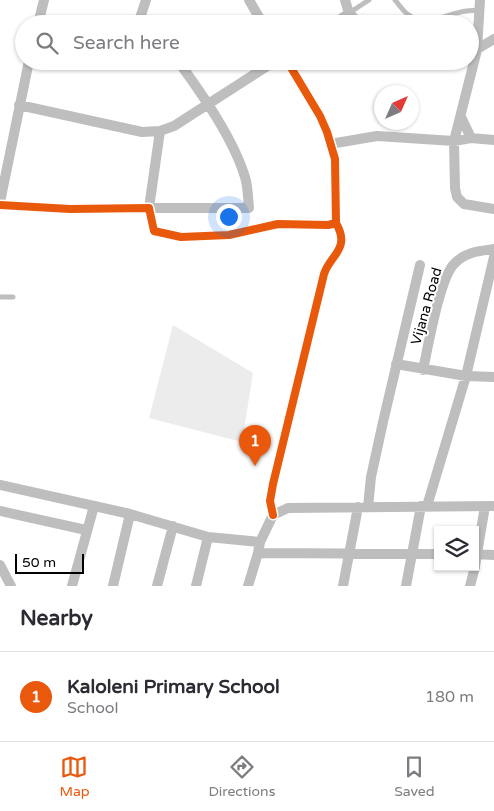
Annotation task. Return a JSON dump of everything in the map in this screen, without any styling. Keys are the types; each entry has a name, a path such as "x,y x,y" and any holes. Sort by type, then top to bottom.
{"street":[{"path":"40,15 44,0"},
{"path":"141,15 146,0"},
{"path":"249,0 258,15"},
{"path":"345,0 350,13 347,15"},
{"path":"479,18 480,0"},
{"path":"479,48 494,39"},
{"path":"27,70 0,203 70,209 249,208 246,180 240,165 207,103 184,70"},
{"path":"19,105 142,132 160,131 174,126 260,70"},
{"path":"248,586 260,542 273,515 270,501 273,484 325,270 336,256 341,238 336,223 335,158 320,116 292,70"},
{"path":"470,70 454,141 455,188 457,197 464,204 494,209"},
{"path":"461,117 471,138"},
{"path":"160,131 149,208 154,231 181,237 229,235 278,224 328,225 336,223"},
{"path":"330,144 377,136 454,141 471,138 494,140"},
{"name":"Vijana Road","path":"423,370 449,269 462,257 475,251 494,249"},
{"path":"406,586 424,506 466,376 494,257"},
{"path":"343,586 371,477 420,265"},
{"path":"396,364 466,376 494,377"},
{"path":"0,485 130,514 208,537 260,542"},
{"path":"273,515 288,508 491,504 479,547"},
{"path":"72,586 94,506"},
{"path":"0,511 86,530"},
{"path":"113,586 130,514"},
{"path":"158,586 173,526"},
{"path":"196,586 208,537"},
{"path":"258,553 434,554"},
{"path":"479,554 494,554"},
{"path":"0,565 11,586"},
{"path":"470,586 474,571"}],"lane":[{"path":"350,13 369,0"},
{"path":"395,0 410,15"},
{"path":"450,15 471,10 480,11"},
{"path":"0,297 13,297"}],"shaded area":[{"path":"173,325 253,373 242,442 149,418"}],"cycle path":[{"path":"0,205 70,209 149,208 154,231 181,237 229,235 278,224 328,225 336,223 335,159 320,116 292,70"},
{"path":"273,515 270,501 273,484 324,274 340,246 340,232 336,223"}],"place":[{"name":"Kaloleni Primary School","path":"255,466"}]}
